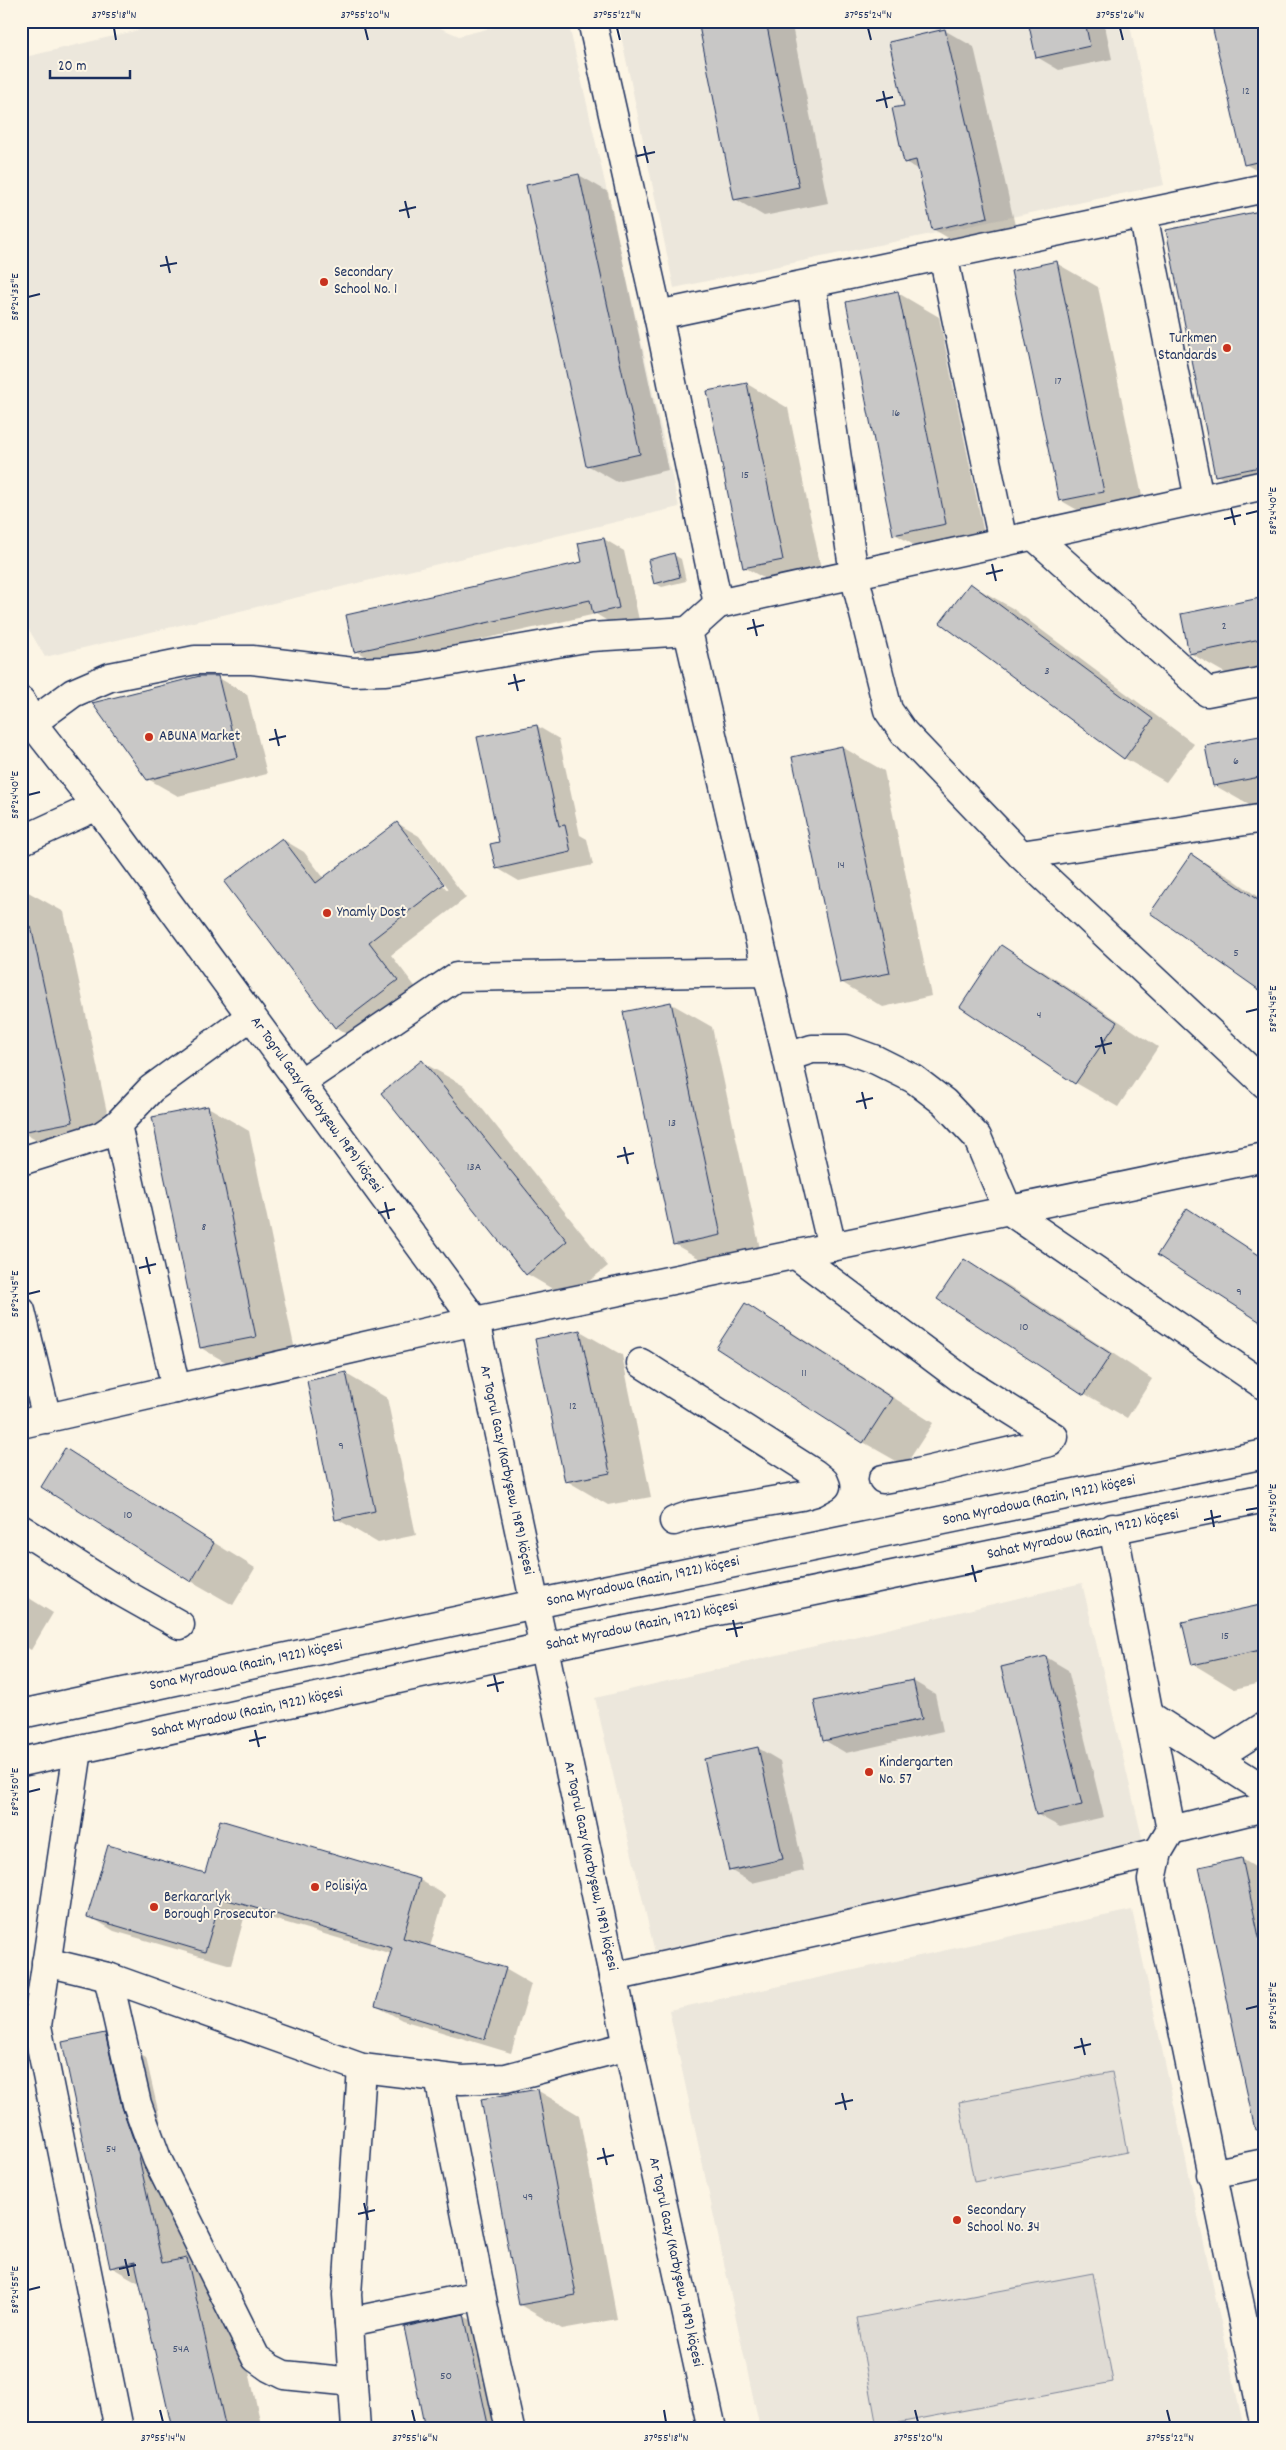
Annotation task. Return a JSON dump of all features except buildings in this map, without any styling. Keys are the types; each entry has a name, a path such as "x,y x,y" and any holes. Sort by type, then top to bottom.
{"street":[{"path":"592,21 658,315 718,604"},
{"path":"658,315 1265,188"},
{"path":"1143,214 1199,499"},
{"path":"944,256 1003,542"},
{"path":"811,283 854,574 888,710 904,733 1021,855 1264,1081"},
{"path":"27,712 110,676 195,660 252,660 353,672 384,671 591,638 688,631 718,604 1265,485"},
{"path":"1032,535 1207,692 1265,681"},
{"path":"688,631 832,1247"},
{"name":"Ar Togrul Gazy (Karbyşew, 1989) köçesi","path":"27,712 475,1321 613,1977 712,2429"},
{"path":"21,842 97,806"},
{"path":"1021,855 1265,818"},
{"path":"300,1083 456,977 767,972"},
{"path":"21,1161 101,1136 117,1125 151,1088 251,1016"},
{"path":"787,1057 812,1049 846,1049 876,1060 914,1079 944,1102 977,1137 1008,1210 1265,1386"},
{"path":"117,1125 176,1389"},
{"path":"21,1311 34,1422 475,1321 1265,1157"},
{"path":"795,1254 963,1380 1054,1437 1050,1442 918,1473 883,1479"},
{"path":"641,1363 814,1473 824,1481 826,1486 801,1496 691,1515 674,1521"},
{"name":"Sona Myradowa (Razin, 1922) köçesi","path":"21,1714 535,1604 1265,1454"},
{"name":"Sahat Myradow (Razin, 1922) köçesi","path":"21,1762 544,1647 1265,1498"},
{"path":"1113,1528 1150,1716 1164,1841 1152,1880 1211,2174 1265,2427"},
{"path":"21,1529 109,1585 180,1625"},
{"path":"1150,1716 1265,1790"},
{"path":"1215,1758 1265,1726"},
{"path":"78,1750 46,1962 31,2001 119,2429"},
{"path":"613,1977 1011,1889 1265,1807"},
{"path":"46,1962 108,1977 362,2068 462,2080 506,2078 628,2046"},
{"path":"108,1977 138,2104 157,2159 256,2358 284,2375 353,2382"},
{"path":"356,2429 347,2295 362,2068"},
{"path":"439,2078 481,2295 510,2429"},
{"path":"1211,2174 1265,2163"},
{"path":"349,2322 481,2295"}],"shaded area":[{"name":"Secondary School No. 1","path":"177,21 424,21 459,36 518,21 568,21 679,507 45,657 21,616 21,58"},
{"path":"618,21 1129,21 1164,185 674,288"},
{"name":"Kindergarten No. 57","path":"1082,1583 1144,1846 657,1961 595,1698"},
{"name":"Secondary School No. 34","path":"1132,1910 1244,2429 760,2429 669,2010"},
{"path":"1112,2072 1127,2152 974,2182 959,2102"},
{"path":"1093,2273 1113,2382 877,2427 857,2318"}],"place":[{"name":"Secondary School No. 1","path":"324,282"},
{"name":"Turkmen Standards","path":"1227,348"},
{"name":"ABUNA Market","path":"149,737"},
{"name":"Ynamly Dost","path":"327,913"},
{"name":"Kindergarten No. 57","path":"869,1772"},
{"name":"Polisiýa","path":"315,1887"},
{"name":"Berkararlyk Borough Prosecutor","path":"154,1907"},
{"name":"Secondary School No. 34","path":"957,2220"}]}
